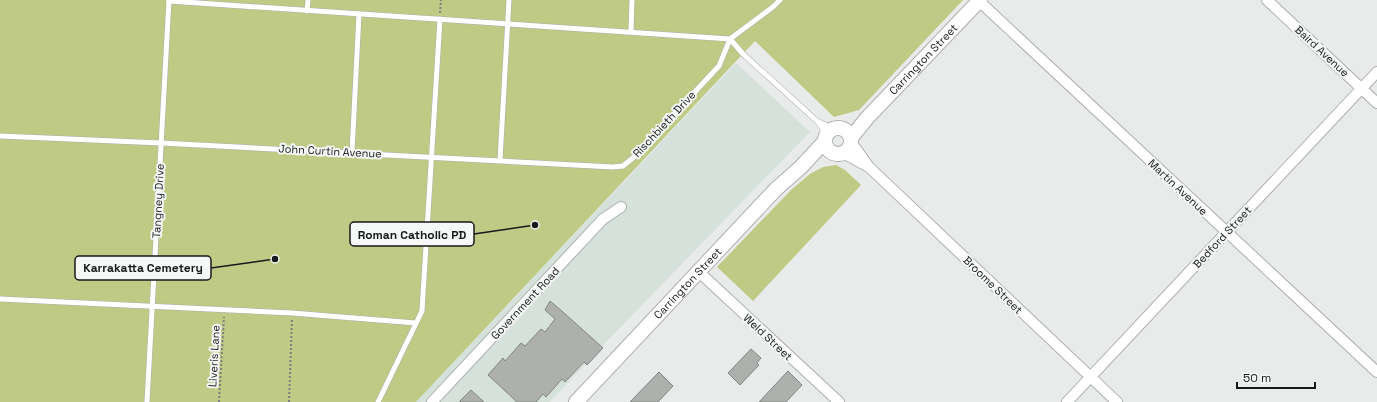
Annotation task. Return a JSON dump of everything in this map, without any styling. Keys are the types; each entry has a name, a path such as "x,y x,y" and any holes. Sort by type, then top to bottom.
{"street":[{"name":"Carrington Street","path":"580,401 698,271 776,189 801,167 867,118 979,0"},
{"name":"Martin Avenue","path":"979,0 1377,372"},
{"name":"Baird Avenue","path":"1267,0 1377,102"},
{"name":"Bedford Street","path":"1068,402 1377,72"},
{"name":"Broome Street","path":"838,140 869,167 1117,402"},
{"name":"Government Road","path":"432,402 603,219 621,207"},
{"name":"Weld Street","path":"698,271 839,402"}],"lane":[{"path":"307,11 308,0"},
{"path":"500,160 509,0"},
{"path":"631,32 632,0"},
{"path":"169,1 730,39 773,7 780,0"},
{"name":"Tangney Drive","path":"146,402 169,1"},
{"path":"352,152 359,14"},
{"path":"378,402 422,311 440,19"},
{"name":"Broome Street","path":"730,39 744,54 838,140"},
{"name":"Rischbieth Drive","path":"500,160 613,167 623,166 634,157 719,66 730,39"},
{"name":"Broome Street","path":"818,122 838,140"},
{"name":"John Curtin Avenue","path":"0,136 500,160"},
{"path":"0,300 224,310 416,323"}],"path":[{"path":"440,19 441,0"},
{"name":"Liveris Lane","path":"219,402 224,310"},
{"path":"289,402 292,314"}],"shaded area":[{"path":"736,63 810,132 609,339 550,402 416,402"}],"green space":[{"path":"0,0 963,0 859,110 834,117 755,41 416,402 0,402"},
{"path":"836,165 845,170 861,185 753,301 717,267 791,190 810,174 823,167"}],"building":[{"path":"550,301 603,348 587,365 584,362 565,382 562,379 546,397 543,394 536,402 517,402 488,375 503,358 505,361 521,343 525,346 541,329 545,332 555,319 545,310"},
{"path":"751,349 761,358 757,363 759,365 740,385 728,373"},
{"path":"788,371 802,385 786,402 759,402"},
{"path":"659,372 673,386 658,402 630,402"},
{"path":"471,390 484,402 459,402"}],"place":[{"name":"Roman Catholic PD","path":"535,225"},
{"name":"Karrakatta Cemetery","path":"275,259"}]}
